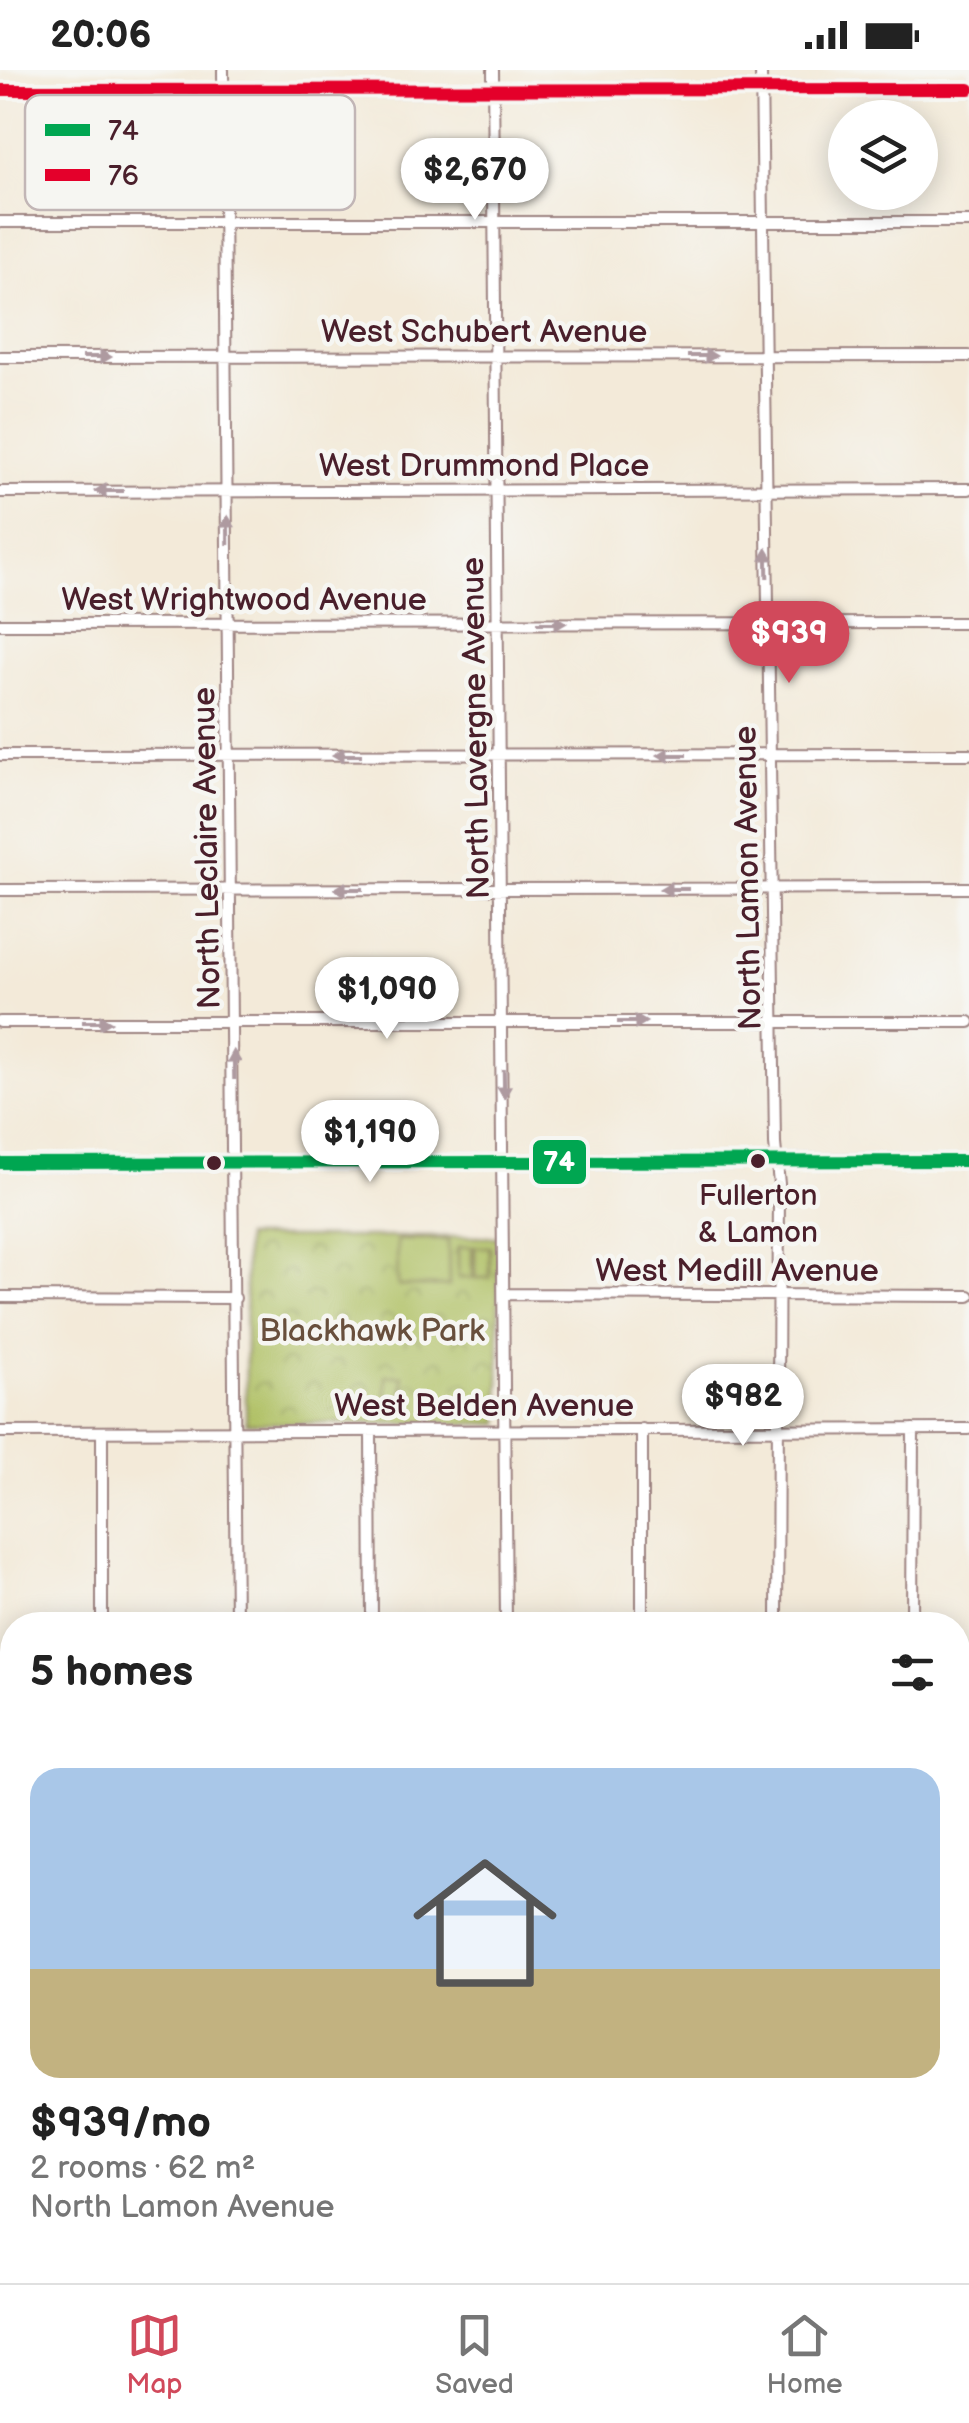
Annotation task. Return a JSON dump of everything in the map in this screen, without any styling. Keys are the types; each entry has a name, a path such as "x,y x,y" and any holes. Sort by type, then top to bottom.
{"main road":[{"path":"0,90 969,89"},
{"path":"0,1163 969,1161"}],"street":[{"name":"North Leclaire Avenue","path":"224,70 224,95"},
{"name":"North Lavergne Avenue","path":"493,70 506,1612"},
{"name":"North Lamon Avenue","path":"761,70 779,1295 777,1612"},
{"name":"North Leclaire Avenue","path":"225,210 236,1612"},
{"path":"0,222 969,222"},
{"name":"West Schubert Avenue","path":"0,357 966,356"},
{"name":"West Drummond Place","path":"0,492 969,489"},
{"name":"West Wrightwood Avenue","path":"0,624 969,623"},
{"path":"0,756 969,754"},
{"path":"0,890 969,888"},
{"path":"0,1022 969,1022"},
{"name":"West Medill Avenue","path":"505,1294 969,1296"},
{"path":"0,1297 235,1298"},
{"path":"642,1429 642,1612"},
{"path":"912,1612 913,1429"},
{"name":"West Belden Avenue","path":"0,1432 969,1430"},
{"path":"102,1432 102,1612"},
{"path":"371,1432 372,1612"}],"green space":[{"name":"Blackhawk Park","path":"245,1237 498,1237 500,1424 246,1423"},
{"path":"397,1240 448,1240 449,1286 398,1286"},
{"path":"458,1247 472,1247 472,1278 458,1278"},
{"path":"475,1247 490,1247 490,1278 475,1278"},
{"path":"386,1376 403,1376 403,1408 386,1408"}],"transit line":[{"name":"76","path":"0,90 969,89"},
{"name":"74","path":"0,1163 969,1161"}],"place":[{"name":"Fullerton & Lamon","path":"758,1161"}]}
